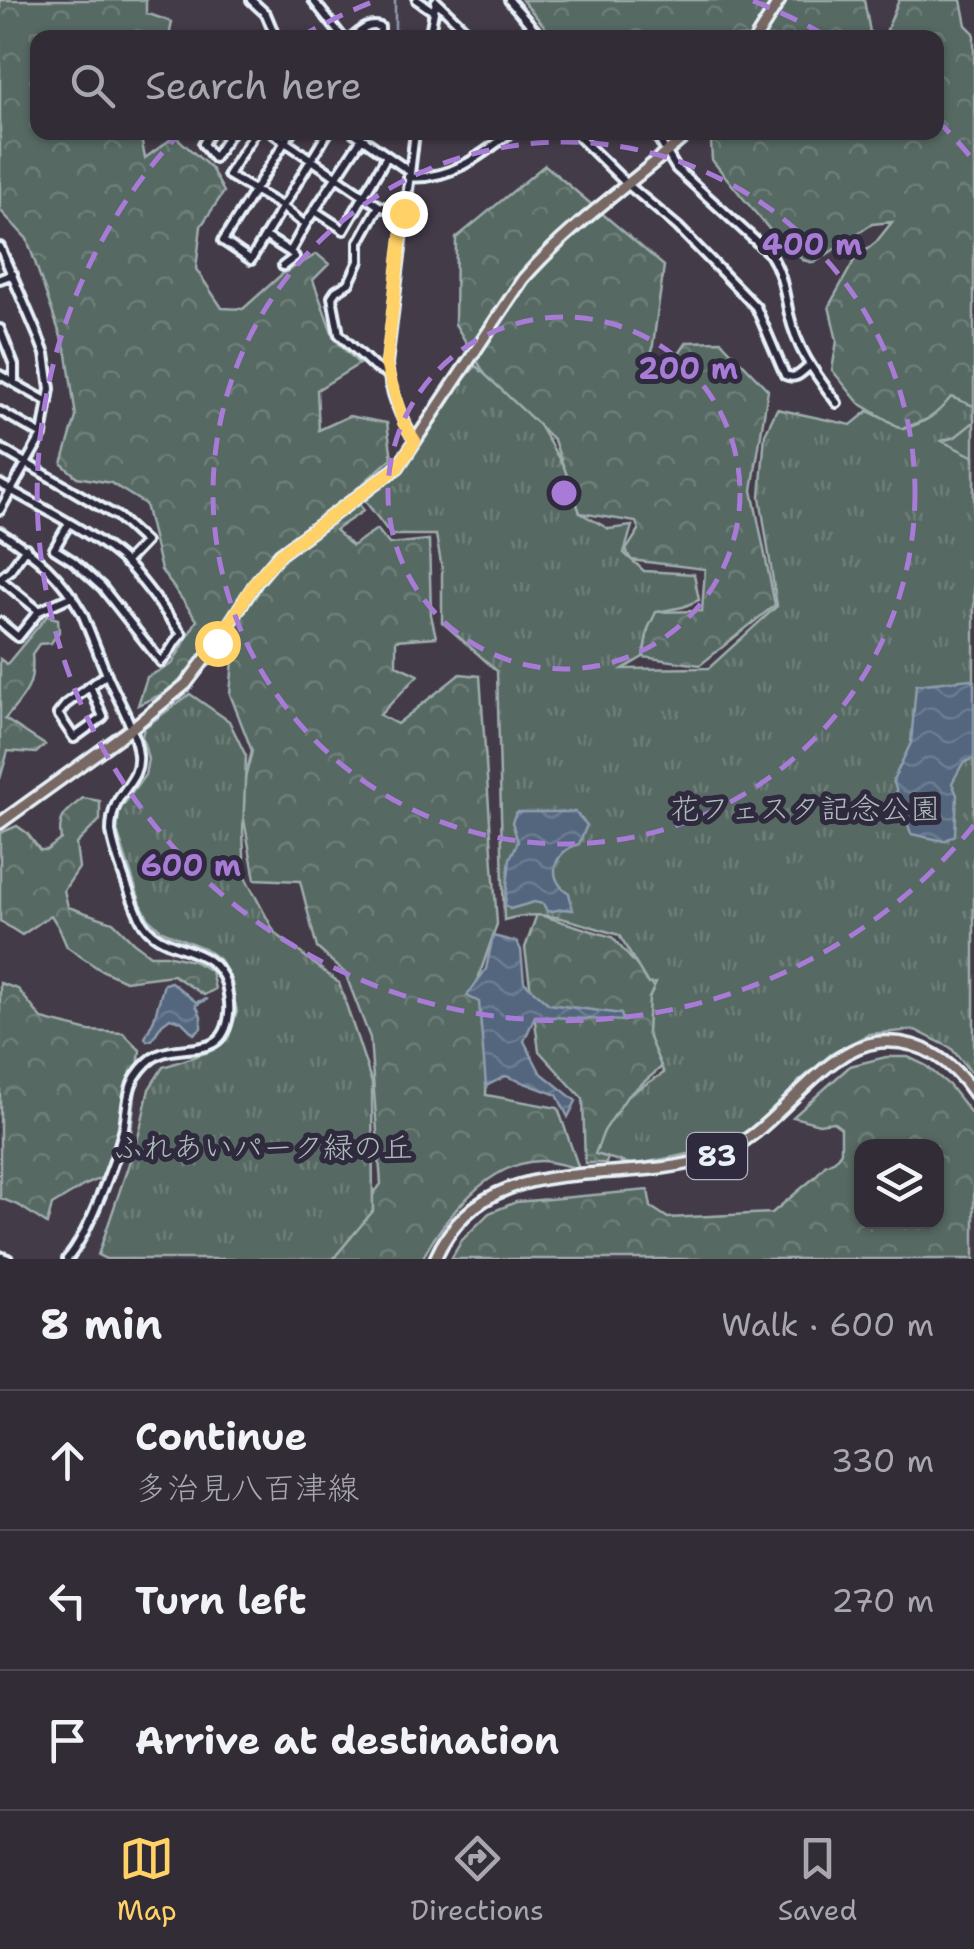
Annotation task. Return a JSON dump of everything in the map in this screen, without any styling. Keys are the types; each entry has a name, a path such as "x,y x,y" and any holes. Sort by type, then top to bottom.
{"main road":[{"path":"761,30 780,0"},
{"path":"0,823 132,728 194,676 256,581 280,554 398,467 523,279 545,254 680,140"},
{"name":"83","path":"435,1259 465,1216 498,1192 523,1182 684,1163 741,1145 822,1070 876,1042 916,1046 937,1054 974,1094"}],"street":[{"path":"252,0 266,14 273,30"},
{"path":"313,0 336,30"},
{"path":"417,0 433,11"},
{"path":"509,0 535,30"},
{"path":"431,30 436,1 466,30"},
{"path":"205,140 203,144 214,158 225,140"},
{"path":"251,140 228,175 283,207 305,225"},
{"path":"282,140 380,206 404,213"},
{"path":"285,142 223,241 251,260 323,140"},
{"path":"290,252 361,140"},
{"path":"365,140 409,174 426,178 457,170 499,140"},
{"path":"414,140 386,364 403,422 415,441"},
{"path":"582,140 756,307 785,375 797,376 809,366"},
{"path":"659,140 676,168 770,254 778,267 789,315 809,366 837,403"},
{"path":"315,211 344,230 387,156"},
{"path":"380,206 359,242 359,261 348,283 332,297 339,334 374,367 388,374"},
{"path":"265,236 295,257 283,266"},
{"path":"0,247 44,354 50,381 42,435 0,510"},
{"path":"0,279 13,274"},
{"path":"0,329 14,365 14,383"},
{"path":"0,375 48,402"},
{"path":"0,411 42,435"},
{"path":"0,448 118,517 133,530 144,542 126,563"},
{"path":"0,484 92,538 126,563 182,634 161,662 102,587 54,549 68,524"},
{"path":"0,532 46,564 72,596 132,728 137,750 136,776 117,803 111,825 138,915 158,939 214,963 227,988 229,1015 220,1037 200,1050 157,1055 131,1084 124,1129 105,1182 76,1248 67,1259"},
{"path":"26,548 0,578 40,610"},
{"path":"0,622 18,637 40,610 72,596"},
{"path":"90,686 102,716 74,738 58,714 66,704 90,686 107,674"},
{"path":"0,1256 8,1259"}],"green space":[{"path":"0,0 146,0 146,13 172,22 170,30 30,30 30,140 141,140 145,158 170,140 180,140 211,168 224,192 201,226 196,269 222,308 243,309 281,275 317,254 329,264 313,280 334,338 359,364 317,390 319,430 349,416 387,423 392,458 353,492 363,511 335,530 352,546 377,529 389,544 429,540 431,615 436,637 396,640 396,665 418,675 380,715 397,724 460,674 480,676 497,924 476,985 488,1052 486,1095 558,1108 579,1169 540,1161 503,1171 456,1210 422,1259 326,1259 381,1184 370,1038 345,973 317,948 300,881 255,879 240,798 252,751 230,694 234,649 178,687 138,705 147,677 172,664 197,620 161,570 145,504 111,483 77,477 62,464 76,417 67,354 27,239 0,210"},
{"path":"522,0 864,0 870,30 548,30"},
{"path":"899,0 961,0 966,25 974,33 974,530 921,469 956,408 902,429 859,403 832,370 837,341 829,306 855,259 892,222 872,224 814,263 803,260 776,237 712,160 711,142 715,140 944,140 944,30 887,30"},
{"path":"545,165 664,266 650,366 667,372 687,342 721,341 768,390 752,490 775,605 700,665 643,657 651,612 702,611 705,569 631,560 626,550 639,530 636,522 580,513 554,440 486,376 455,324 456,238"},
{"name":"花フェスタ記念公園","path":"476,366 539,425 564,467 580,513 609,529 632,526 624,553 644,571 694,574 699,600 656,612 643,657 623,669 709,668 777,606 760,497 765,434 777,409 851,425 868,411 903,429 930,417 951,397 974,406 974,422 955,437 942,441 974,457 974,1076 951,1048 915,1030 869,1034 831,1054 798,1082 796,1090 777,1110 728,1144 633,1165 595,1154 604,1131 628,1095 664,1073 647,1033 649,998 656,983 648,984 619,935 548,916 504,920 497,671 442,622 442,569 436,535 391,535 365,501 407,463 457,387"},
{"path":"47,616 58,619 59,632 51,643 39,644 32,654 27,690 5,719 45,745 36,753 8,751 0,779 0,659 7,664"},
{"name":"ふれあいパーク緑の丘","path":"190,694 229,721 246,756 245,877 275,933 339,983 372,1083 373,1211 333,1259 106,1259 98,1255 139,1134 149,1089 163,1067 209,1052 229,1034 237,1012 229,975 219,959 204,948 162,931 149,919 117,831 119,811 145,775 148,759 142,736 144,728"},
{"path":"83,798 100,801 100,820 76,844 79,868 64,890 68,907 113,922 150,955 193,961 211,971 215,989 204,995 173,975 125,981 67,947 51,915 22,935 0,921 0,833 17,826 40,850 47,850 61,839 65,815"},
{"path":"537,914 612,937 654,988 664,1065 632,1092 606,1163 585,1163 583,1099 539,1051 525,948"},
{"path":"0,983 18,989 42,1019 89,1031 123,1033 140,1050 130,1141 108,1175 52,1205 47,1224 0,1198"},
{"path":"886,1057 908,1057 925,1065 949,1085 974,1117 974,1259 451,1259 462,1240 489,1213 516,1202 648,1190 651,1207 668,1218 772,1213 841,1152 841,1128 833,1122 819,1124 793,1117 850,1066"}],"water":[{"path":"970,679 974,683 974,758 963,763 952,783 957,795 955,835 944,841 911,834 893,780 911,743 916,685"},
{"path":"516,812 575,812 587,825 579,844 564,852 556,865 557,880 569,893 573,910 548,912 543,904 534,902 510,909 505,905 510,858 518,842 512,822"},
{"path":"493,936 517,942 524,982 549,1004 621,1014 623,1021 535,1016 524,1041 540,1072 576,1101 568,1117 557,1095 506,1076 486,1086 479,1002 467,996 486,969"},
{"path":"171,982 196,1002 208,999 196,1005 201,1028 194,1034 181,1021 170,1018 147,1041 164,984"}],"waterway":[{"path":"395,0 395,30"}],"route":[{"path":"217,643 256,581 280,554 398,467 415,441 403,422 386,364 404,213"}]}
